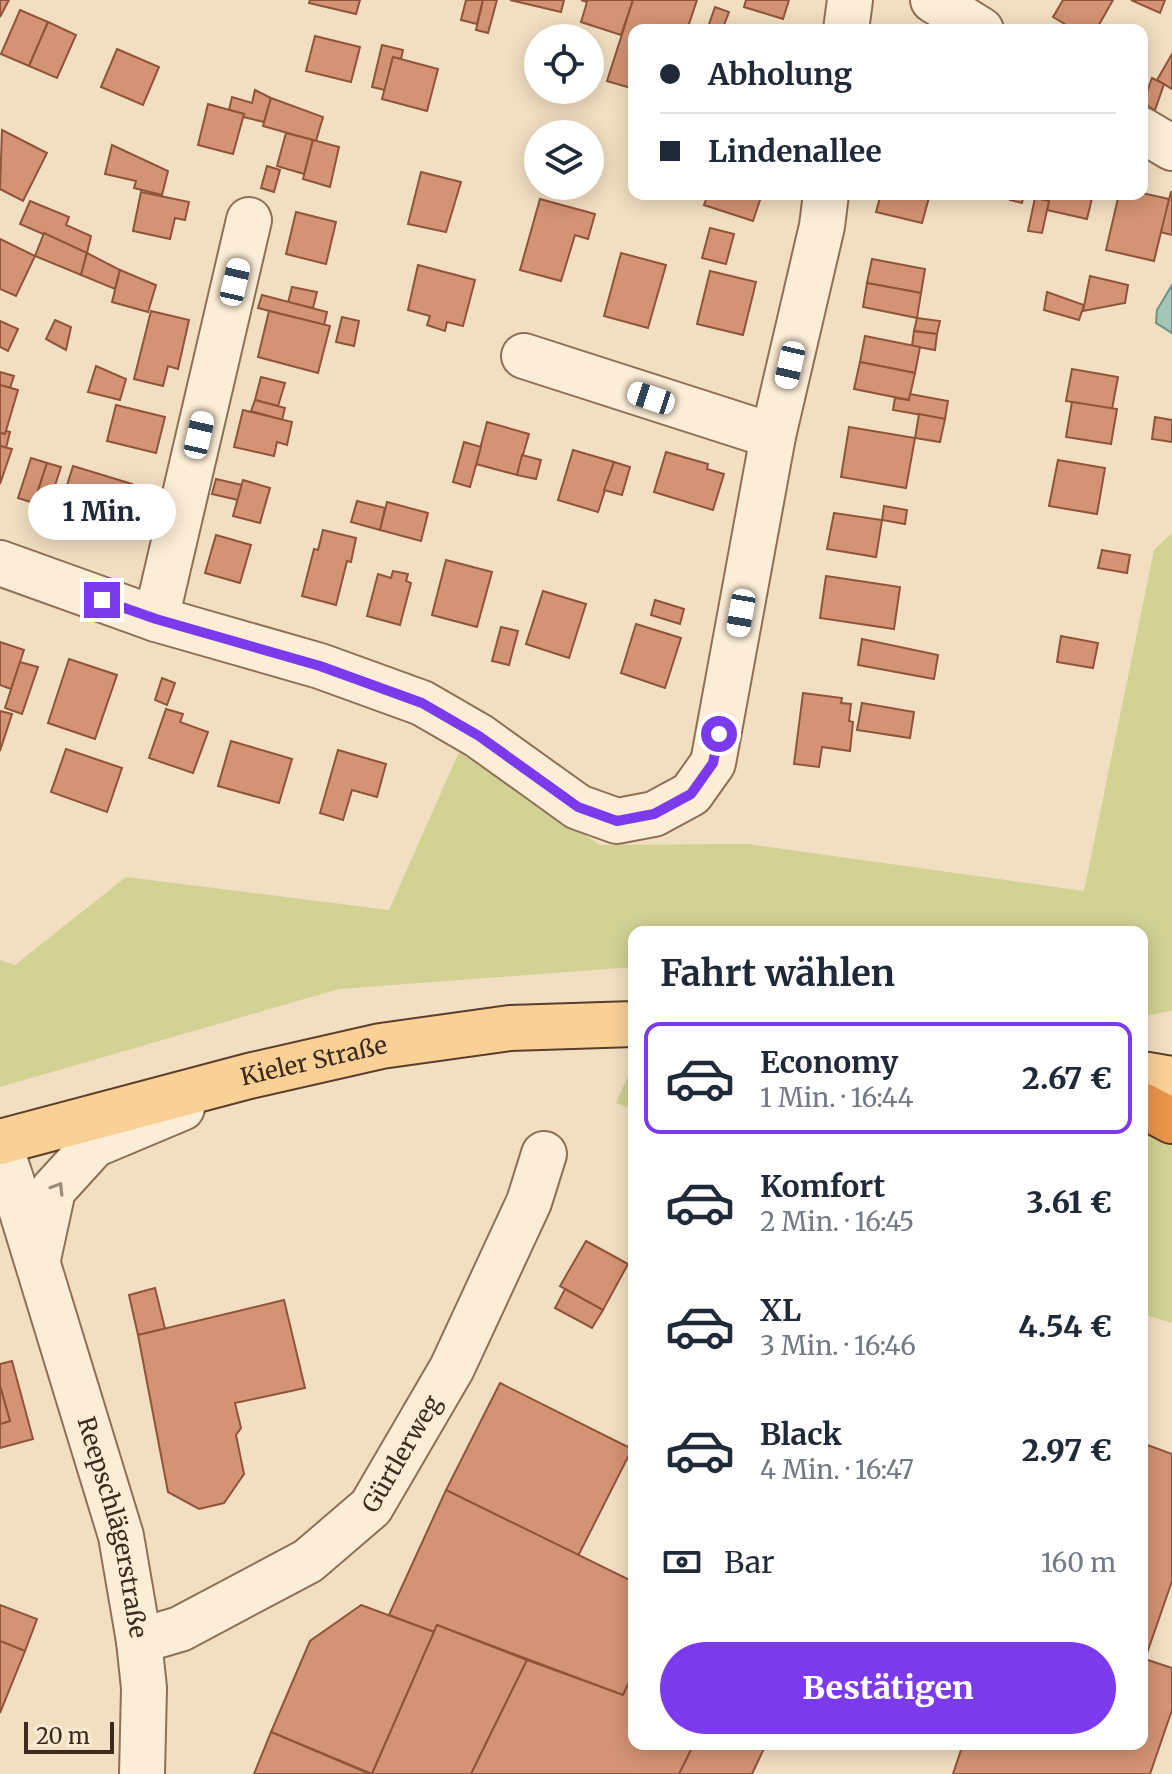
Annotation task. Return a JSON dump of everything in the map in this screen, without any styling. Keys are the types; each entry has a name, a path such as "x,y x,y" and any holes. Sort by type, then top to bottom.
{"highway":[{"path":"1148,1108 1172,1121"}],"main road":[{"name":"Kieler Straße","path":"0,1144 249,1076 381,1046 510,1028 628,1024"},
{"path":"1148,1075 1172,1079"}],"street":[{"path":"847,24 850,0"},
{"path":"933,0 971,24"},
{"path":"1148,134 1172,148"},
{"path":"0,563 156,619 320,666 422,703 479,736 578,807 617,821 654,814 691,794 713,763 773,436 822,226 825,200"},
{"path":"156,619 249,220"},
{"path":"524,356 773,436"},
{"name":"Reepschlägerstraße","path":"28,1264 53,1190 94,1145 249,1076"},
{"name":"Reepschlägerstraße","path":"0,1144 28,1264 121,1536 144,1688 142,1774"},
{"name":"Gürtlerweg","path":"139,1641 180,1629 308,1561 371,1507 452,1368 529,1202 544,1154"}],"green space":[{"path":"1172,533 1172,1011 1148,1015 1148,926 628,926 628,967 339,989 0,1087 0,960 15,965 126,877 389,910 459,752 600,845 748,844 1084,891 1154,550"},
{"path":"628,1076 628,1108 616,1103"},
{"path":"1148,1117 1172,1121 1172,1323 1148,1316"}],"shaded area":[{"path":"1172,285 1172,333 1156,323 1157,310"}],"building":[{"path":"0,0 9,0 0,17"},
{"path":"310,0 360,0 356,14 309,3"},
{"path":"466,0 483,0 477,24 461,20"},
{"path":"483,0 497,0 488,33 476,30"},
{"path":"510,0 564,0 561,12"},
{"path":"581,0 633,0 621,35 604,29 604,24 581,22 587,2"},
{"path":"633,0 697,0 689,24 628,24 628,87 607,81"},
{"path":"746,0 789,0 783,19 744,7"},
{"path":"1063,0 1113,0 1099,24 1065,24 1053,17"},
{"path":"1131,0 1165,0 1160,13"},
{"path":"715,7 729,12 724,24 709,24"},
{"path":"20,10 48,22 29,66 1,54"},
{"path":"48,22 76,35 57,78 29,66"},
{"path":"315,36 360,47 351,82 306,71"},
{"path":"382,45 403,50 401,59 393,57 385,90 372,87"},
{"path":"117,49 159,67 143,105 101,87"},
{"path":"1172,54 1172,89 1157,80"},
{"path":"393,57 438,69 427,111 382,99"},
{"path":"1152,78 1164,84 1155,110 1148,106"},
{"path":"255,90 271,98 264,122 229,110 232,97 252,103"},
{"path":"271,98 323,117 316,141 263,126"},
{"path":"208,104 244,114 233,154 198,145"},
{"path":"2,130 47,153 23,201 0,189"},
{"path":"286,133 313,140 304,174 277,166"},
{"path":"313,140 339,147 330,187 303,179"},
{"path":"112,145 168,171 162,195 134,188 136,181 105,174"},
{"path":"267,166 280,170 274,192 261,188"},
{"path":"421,172 461,182 446,232 408,224"},
{"path":"141,192 189,202 185,220 175,218 170,239 133,231"},
{"path":"1172,192 1172,235 1160,232"},
{"path":"1148,194 1169,199 1154,261 1106,250 1118,200 1148,200"},
{"path":"540,200 595,214 588,239 575,235 561,281 520,270"},
{"path":"706,200 760,200 753,221 704,205"},
{"path":"879,200 928,200 922,223 876,212"},
{"path":"1035,200 1049,201 1042,233 1028,231"},
{"path":"1049,200 1092,200 1087,219 1047,210"},
{"path":"30,201 69,217 66,225 91,236 87,253 20,224"},
{"path":"296,212 336,222 326,264 286,254"},
{"path":"710,228 734,234 726,264 702,258"},
{"path":"44,233 87,253 81,275 35,256"},
{"path":"0,239 35,256 16,296 0,289"},
{"path":"87,253 120,270 115,289 81,275"},
{"path":"621,253 666,265 648,328 604,316"},
{"path":"872,259 925,269 921,293 867,283"},
{"path":"418,265 475,280 463,326 447,322 445,331 427,325 430,316 408,310"},
{"path":"120,270 156,285 148,312 112,302"},
{"path":"710,271 756,282 743,335 697,324"},
{"path":"1090,276 1128,285 1125,303 1083,311"},
{"path":"867,283 921,293 917,318 863,307"},
{"path":"292,287 317,292 313,308 288,303"},
{"path":"1047,292 1084,305 1079,320 1044,310"},
{"path":"262,295 327,312 324,325 258,308"},
{"path":"151,311 189,320 178,369 168,366 163,386 134,379"},
{"path":"269,311 330,326 318,373 258,357"},
{"path":"342,317 359,321 354,346 336,342"},
{"path":"917,318 940,321 937,334 914,331"},
{"path":"55,320 71,327 66,350 46,339"},
{"path":"0,321 18,329 8,351 0,347"},
{"path":"914,331 937,334 935,350 912,346"},
{"path":"865,336 920,347 915,373 860,362"},
{"path":"860,362 915,373 909,400 854,389"},
{"path":"96,366 126,379 120,400 88,392"},
{"path":"1072,369 1118,377 1112,409 1066,401"},
{"path":"0,372 14,376 10,388 0,385"},
{"path":"261,377 285,383 278,406 255,400"},
{"path":"0,385 18,390 5,434 0,433"},
{"path":"910,394 948,401 945,419 893,410 895,398 909,400"},
{"path":"255,400 285,408 282,420 251,411"},
{"path":"1072,402 1117,409 1111,444 1066,437"},
{"path":"116,405 165,417 156,453 107,441"},
{"path":"243,410 292,422 287,445 277,442 274,456 234,447"},
{"path":"919,414 945,419 940,442 915,438"},
{"path":"1155,417 1172,420 1172,442 1152,439"},
{"path":"487,422 529,434 517,475 476,464"},
{"path":"849,427 915,438 906,488 841,477"},
{"path":"6,431 10,432 6,448 0,446 0,433 5,434"},
{"path":"464,442 481,447 470,487 453,482"},
{"path":"0,446 12,449 0,484"},
{"path":"573,450 614,462 598,512 558,500"},
{"path":"666,452 708,464 707,469 724,474 713,510 654,492"},
{"path":"522,455 541,460 536,479 517,475"},
{"path":"31,458 47,463 34,503 18,498"},
{"path":"1058,460 1105,468 1097,514 1049,506"},
{"path":"614,462 630,467 622,495 604,490"},
{"path":"47,463 61,467 48,507 34,503"},
{"path":"73,466 132,484 119,529 59,511"},
{"path":"216,479 242,485 238,500 212,494"},
{"path":"243,480 270,488 260,523 233,516"},
{"path":"357,501 385,508 380,530 351,522"},
{"path":"387,502 428,513 421,541 380,530"},
{"path":"884,506 907,510 905,524 882,520"},
{"path":"834,513 882,520 876,557 827,549"},
{"path":"323,530 356,538 336,605 302,596 314,549 318,550"},
{"path":"216,535 251,545 240,583 205,573"},
{"path":"1102,550 1130,555 1127,573 1098,568"},
{"path":"446,560 492,572 477,627 432,615"},
{"path":"393,571 408,574 406,581 411,583 400,625 367,616 378,574 391,578"},
{"path":"826,576 900,587 894,629 820,618"},
{"path":"543,591 586,604 569,658 526,644"},
{"path":"655,600 684,609 680,624 651,615"},
{"path":"636,624 681,638 665,688 621,673"},
{"path":"501,627 518,631 509,665 492,661"},
{"path":"1061,636 1098,643 1093,668 1057,662"},
{"path":"862,639 938,655 934,679 858,665"},
{"path":"0,642 24,650 11,689 0,685"},
{"path":"69,659 117,675 95,739 48,723"},
{"path":"20,662 38,667 22,714 5,708"},
{"path":"162,678 175,683 167,705 155,700"},
{"path":"803,693 842,698 841,703 851,704 850,751 822,747 819,767 794,764"},
{"path":"862,703 914,712 910,738 857,730"},
{"path":"166,709 183,714 180,722 208,732 193,773 149,758"},
{"path":"0,711 12,714 0,751"},
{"path":"231,741 292,759 279,803 218,786"},
{"path":"66,749 122,768 107,812 51,792"},
{"path":"338,750 386,764 377,797 352,790 343,820 320,813"},
{"path":"586,1241 628,1264 603,1310 560,1286"},
{"path":"155,1288 165,1329 138,1335 129,1295"},
{"path":"565,1289 603,1310 592,1328 555,1308"},
{"path":"284,1300 305,1388 235,1403 241,1428 236,1435 244,1474 224,1503 199,1509 168,1492 138,1335"},
{"path":"12,1361 33,1439 0,1448 0,1424 10,1421 0,1386 0,1364"},
{"path":"500,1383 628,1447 628,1457 578,1556 446,1490"},
{"path":"0,1386 10,1421 0,1424"},
{"path":"1148,1445 1172,1454 1172,1581 1148,1650"},
{"path":"446,1490 628,1579 628,1685 623,1695 437,1625 434,1632 389,1615"},
{"path":"0,1605 37,1619 25,1651 0,1641"},
{"path":"361,1605 434,1632 372,1774 271,1732 310,1641"},
{"path":"437,1625 527,1660 471,1774 372,1774"},
{"path":"0,1641 25,1651 0,1713"},
{"path":"527,1660 623,1695 628,1685 628,1750 691,1750 679,1774 471,1774"},
{"path":"1148,1660 1172,1668 1172,1710 1150,1774 953,1774 961,1750 1148,1750"},
{"path":"271,1732 370,1774 254,1774"},
{"path":"691,1750 763,1750 752,1774 679,1774"}],"route":[{"path":"102,600 156,619 320,666 422,703 479,736 578,807 617,821 654,814 691,794 713,763 719,734"}]}
